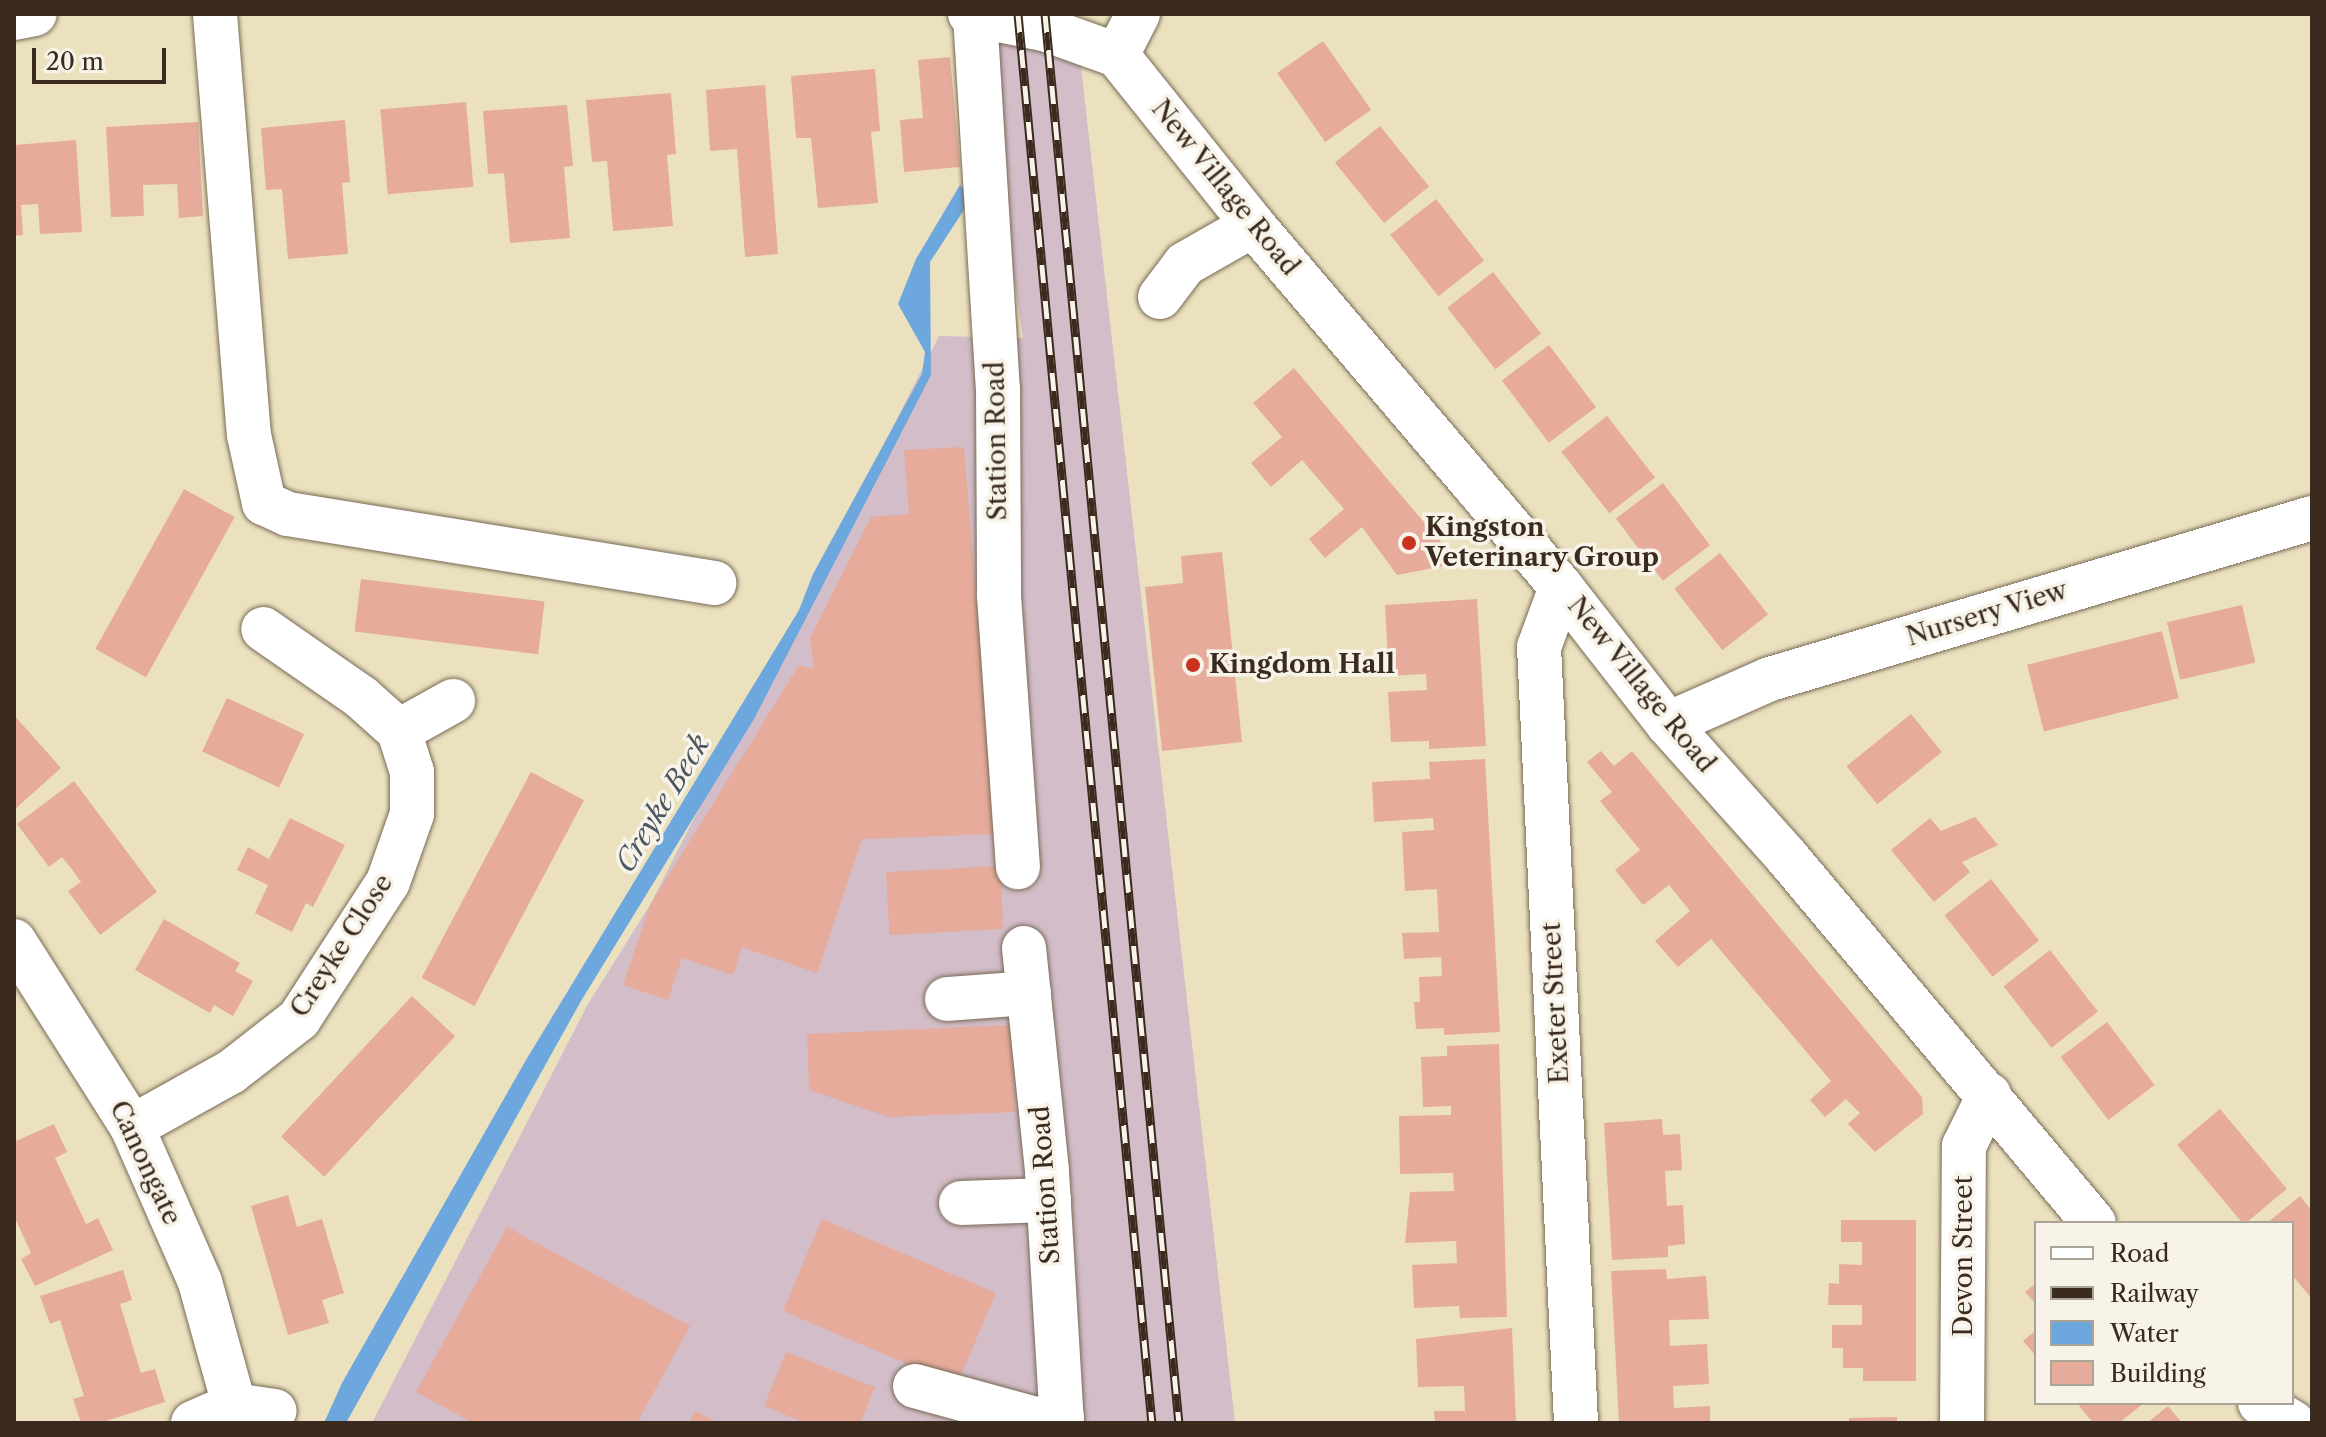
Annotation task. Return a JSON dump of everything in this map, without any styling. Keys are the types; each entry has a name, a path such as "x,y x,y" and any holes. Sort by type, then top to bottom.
{"street":[{"path":"14,18 35,14"},
{"path":"215,14 249,435 264,503 288,514 714,583"},
{"path":"972,15 1047,30 1117,55 1138,14"},
{"name":"Station Road","path":"972,15 998,389 999,596 1018,867"},
{"name":"New Village Road","path":"1117,55 1253,225 1561,587 1668,724 1989,1095 2092,1221"},
{"path":"1160,297 1185,264 1253,225"},
{"name":"Nursery View","path":"1668,724 1770,679 2312,518"},
{"name":"Exeter Street","path":"1561,587 1539,647 1576,1423"},
{"path":"263,626 361,697 399,731 453,701"},
{"name":"Creyke Close","path":"132,1127 231,1072 299,1019 388,882 412,814 412,772 399,731"},
{"name":"Canongate","path":"14,941 132,1127 254,1408 193,1423"},
{"name":"Station Road","path":"1024,948 1049,1200 1062,1420"},
{"path":"947,999 1029,993"},
{"name":"Devon Street","path":"1962,1423 1964,1146 1989,1095"},
{"path":"961,1203 1049,1200"},
{"path":"915,1386 1036,1419 1062,1420"},
{"path":"2263,1405 2293,1423"}],"shaded area":[{"path":"975,14 1075,14 1235,1423 372,1423 588,1004 650,905 939,336 1023,338"}],"water":[{"path":"960,185 971,199 930,262 931,375 754,719 581,1001 346,1423 324,1423 342,1383 526,1060 799,610 813,574 922,374 925,352 898,304 916,259"}],"building":[{"path":"1323,41 1371,110 1325,142 1277,73"},
{"path":"950,57 960,167 904,172 900,120 923,118 918,60"},
{"path":"875,69 880,131 871,132 878,203 818,208 811,138 796,138 791,76"},
{"path":"765,85 778,254 745,257 737,149 710,151 706,90"},
{"path":"671,93 676,154 667,155 673,226 613,231 607,161 592,162 586,100"},
{"path":"466,102 473,187 388,194 380,109"},
{"path":"567,105 573,166 564,167 570,238 510,243 504,173 488,174 483,111"},
{"path":"345,120 350,182 342,183 348,254 288,259 282,189 266,190 261,128"},
{"path":"198,122 203,216 179,218 177,184 143,185 144,216 111,217 106,127"},
{"path":"1380,126 1429,187 1384,223 1335,163"},
{"path":"76,140 82,232 40,234 38,204 21,205 23,235 14,236 14,145"},
{"path":"1436,199 1484,260 1438,296 1390,235"},
{"path":"1493,272 1541,333 1495,369 1447,308"},
{"path":"1549,345 1596,407 1549,443 1502,381"},
{"path":"1294,368 1459,563 1397,575 1362,527 1325,558 1309,539 1344,509 1302,460 1271,487 1251,463 1282,437 1253,403"},
{"path":"1607,416 1655,477 1609,513 1561,452"},
{"path":"964,447 995,834 862,839 817,973 742,947 733,975 682,958 668,1000 623,985 650,905 799,665 814,669 810,638 871,517 909,514 904,450"},
{"path":"1663,483 1710,545 1663,581 1616,519"},
{"path":"184,489 235,517 146,677 95,649"},
{"name":"Kingdom Hall","path":"1222,552 1242,742 1162,751 1145,587 1183,583 1181,556"},
{"path":"1720,553 1768,614 1722,650 1674,589"},
{"path":"361,579 545,602 538,654 355,632"},
{"path":"1477,599 1486,746 1429,749 1429,741 1391,742 1388,692 1427,690 1426,674 1389,676 1385,605"},
{"path":"2242,605 2255,662 2180,680 2167,622"},
{"path":"2162,631 2179,698 2044,732 2027,665"},
{"path":"227,698 304,734 279,787 202,751"},
{"path":"1911,714 1942,752 1877,804 1846,766"},
{"path":"14,715 61,768 14,810"},
{"path":"1601,751 1614,766 1632,751 1922,1097 1923,1114 1875,1152 1848,1124 1860,1113 1846,1099 1825,1117 1810,1100 1831,1081 1711,939 1678,967 1655,941 1690,911 1669,885 1643,905 1615,870 1640,850 1600,801 1612,792 1587,762"},
{"path":"1485,759 1500,1032 1444,1035 1444,1028 1416,1029 1414,1002 1420,1002 1419,977 1442,976 1441,957 1404,959 1402,933 1439,932 1437,889 1405,891 1402,832 1434,830 1433,818 1374,822 1372,782 1430,779 1429,762"},
{"path":"531,772 584,800 475,1006 422,978"},
{"path":"74,781 157,892 100,935 68,891 81,882 71,868 62,857 49,867 17,824"},
{"path":"1975,817 1998,845 1962,862 1970,872 1934,902 1891,850 1930,818 1941,831"},
{"path":"290,818 345,845 313,907 306,903 292,932 255,913 268,885 237,870 248,847 269,859"},
{"path":"1000,866 1003,929 889,935 886,872"},
{"path":"1991,879 2039,940 1993,977 1945,915"},
{"path":"164,919 240,963 235,971 253,981 233,1016 214,1005 210,1013 135,970"},
{"path":"2050,950 2098,1011 2052,1048 2004,986"},
{"path":"412,996 455,1036 324,1177 281,1136"},
{"path":"2107,1022 2155,1085 2108,1120 2061,1057"},
{"path":"1011,1025 1015,1112 889,1117 809,1090 807,1034"},
{"path":"1499,1044 1507,1317 1460,1318 1459,1306 1414,1308 1412,1265 1457,1263 1456,1241 1405,1243 1410,1192 1454,1191 1453,1173 1400,1174 1399,1116 1451,1115 1451,1106 1423,1107 1421,1057 1447,1056 1447,1046"},
{"path":"2220,1109 2287,1189 2248,1221 2241,1221 2177,1145"},
{"path":"1662,1119 1663,1135 1680,1134 1682,1170 1665,1171 1667,1206 1683,1205 1685,1244 1668,1246 1668,1257 1612,1260 1604,1123"},
{"path":"54,1124 67,1152 55,1158 86,1224 98,1218 113,1250 35,1286 21,1259 31,1253 14,1216 14,1142"},
{"path":"288,1195 297,1227 322,1219 344,1293 322,1300 329,1323 288,1335 251,1206"},
{"path":"2300,1196 2312,1211 2312,1299 2294,1277 2294,1221 2269,1221"},
{"path":"822,1219 996,1293 957,1385 783,1311"},
{"path":"1841,1220 1916,1220 1916,1381 1863,1381 1863,1368 1843,1368 1843,1348 1832,1348 1832,1325 1862,1325 1862,1305 1828,1305 1829,1283 1839,1284 1839,1264 1862,1265 1862,1242 1841,1242"},
{"path":"507,1227 690,1326 637,1423 473,1423 416,1392"},
{"path":"1666,1269 1667,1279 1706,1276 1709,1319 1669,1320 1670,1346 1707,1344 1709,1384 1673,1386 1674,1408 1710,1406 1710,1423 1619,1423 1611,1271"},
{"path":"123,1270 132,1300 120,1304 141,1373 155,1369 165,1402 100,1423 81,1423 73,1399 84,1396 60,1320 50,1324 40,1296"},
{"path":"2034,1285 2034,1302 2025,1292"},
{"path":"1512,1328 1516,1423 1435,1423 1434,1411 1465,1411 1464,1386 1418,1387 1416,1339"},
{"path":"2034,1332 2034,1354 2023,1341"},
{"path":"786,1352 875,1387 860,1423 806,1423 764,1406"},
{"path":"2079,1405 2142,1405 2119,1423 2093,1423"},
{"path":"2168,1406 2182,1423 2147,1423"},
{"path":"695,1411 717,1423 689,1423"},
{"path":"1897,1417 1897,1423 1849,1423 1849,1418"}],"railway":[{"path":"1018,14 1152,1423"},
{"path":"1045,14 1179,1423"}],"place":[{"name":"Kingston Veterinary Group","path":"1409,543"},
{"name":"Kingdom Hall","path":"1193,665"}],"water label":[{"name":"Creyke Beck","path":"662,803"}]}
